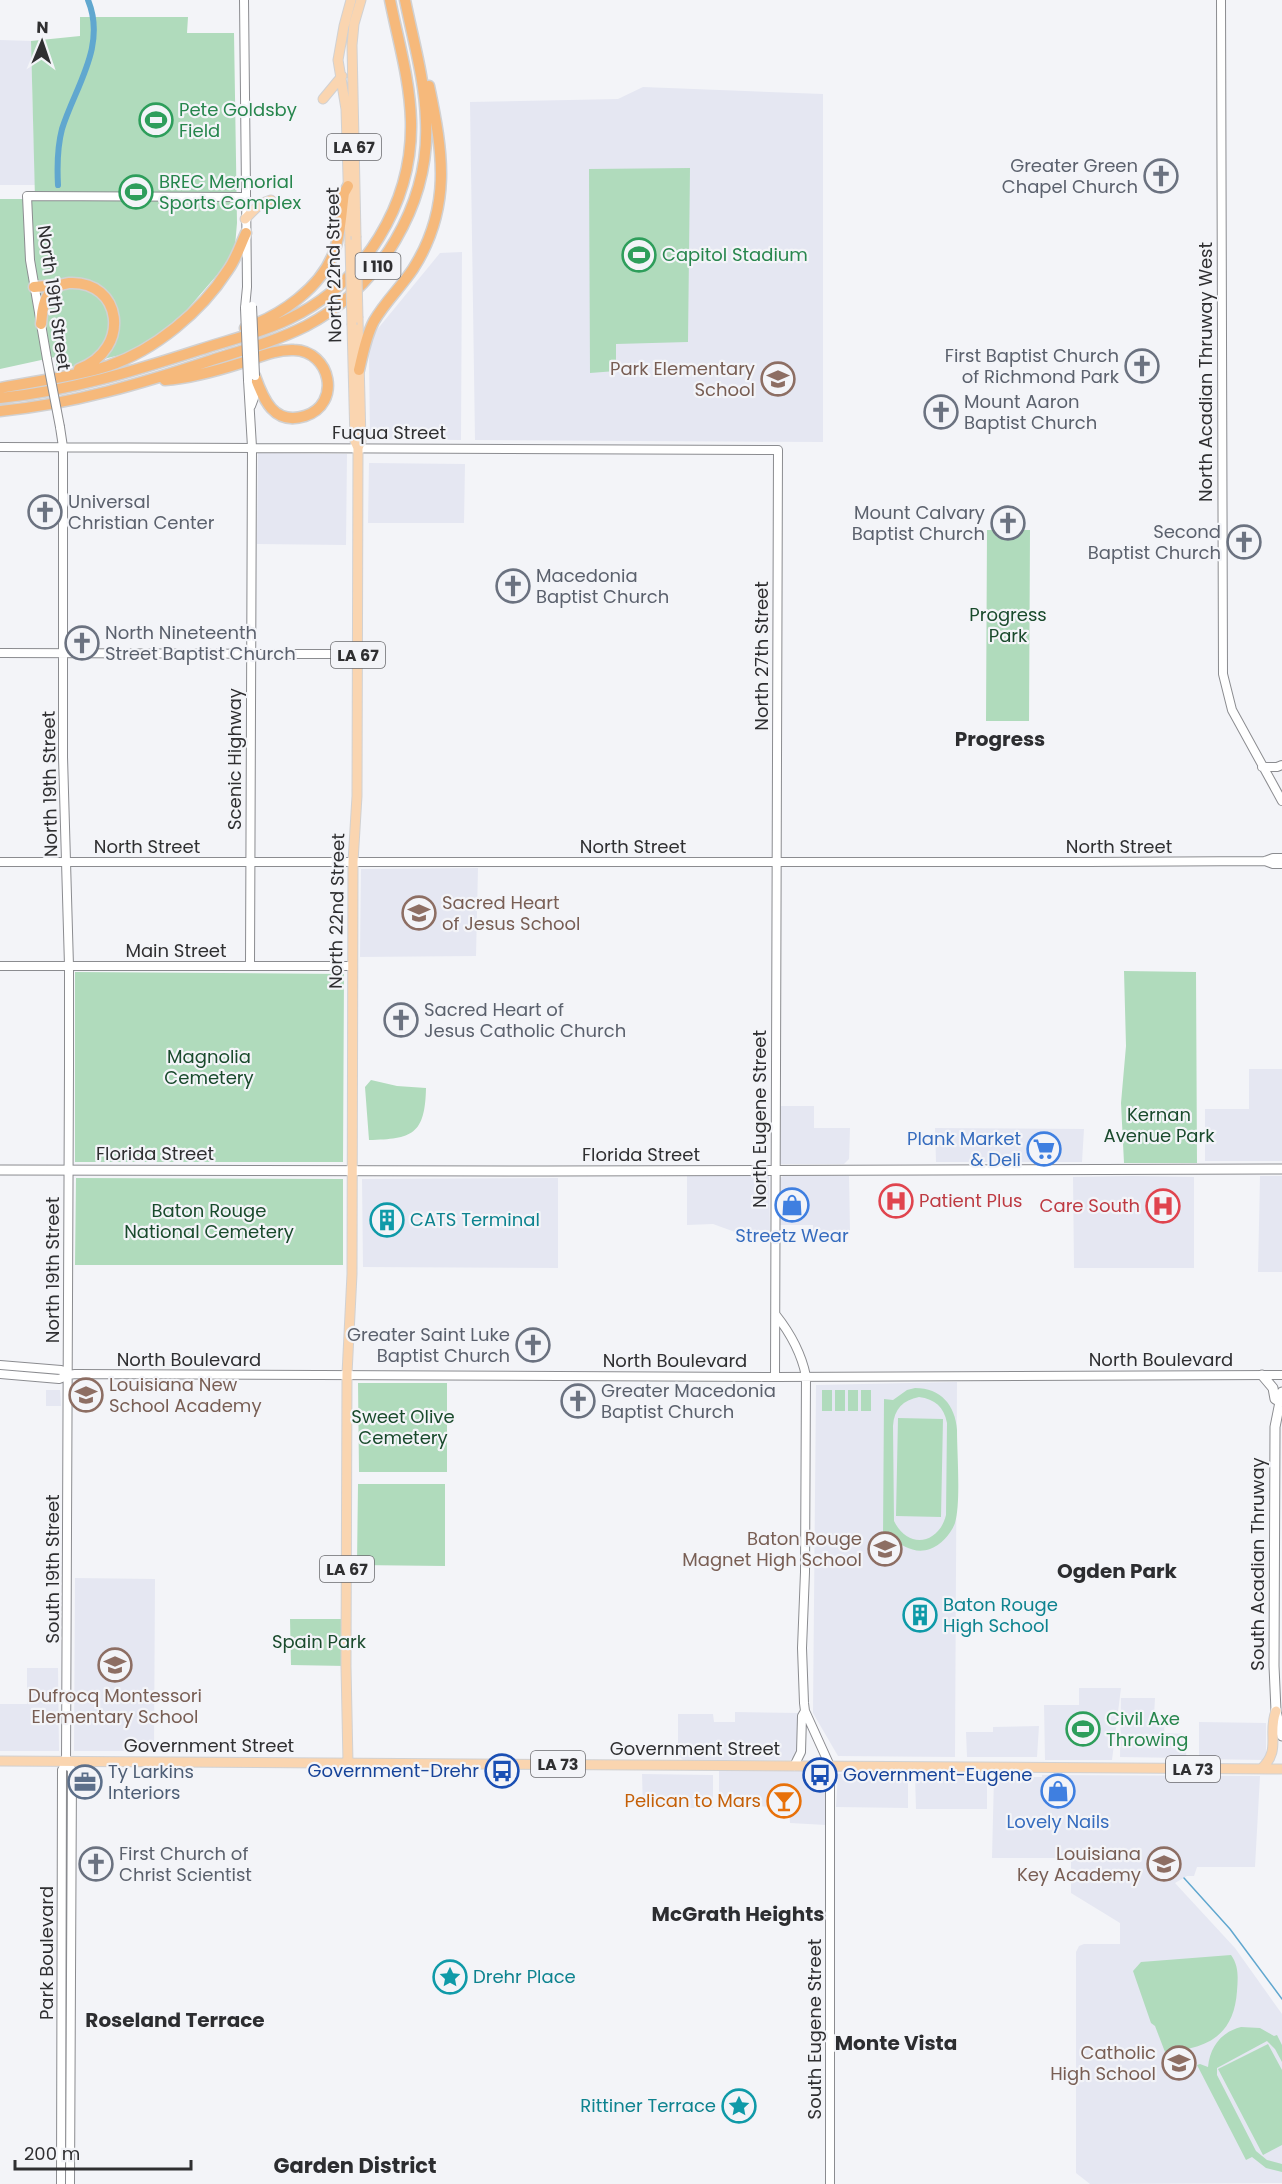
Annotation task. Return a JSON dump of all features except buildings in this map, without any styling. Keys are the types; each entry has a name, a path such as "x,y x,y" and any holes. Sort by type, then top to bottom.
{"highway":[{"name":"I 110","path":"0,398 71,387 124,374 273,326 308,309 330,294 354,272 382,233 395,208 404,181 410,149 411,130 407,85 390,0"},
{"name":"I 110","path":"0,411 84,398 143,382 294,332 342,302 379,265 397,236 412,204 421,173 425,147 426,123 423,93 405,0"},
{"path":"359,370 367,338 374,322 405,281 423,251 432,230 440,197 442,166 439,135 423,59 407,12"},
{"path":"175,358 269,317 296,299 318,280 335,250 344,193 348,186"},
{"path":"0,388 110,366 137,354 163,337 195,310 223,278 236,257 246,233"},
{"path":"34,287 64,284 86,285 104,297 113,316 113,337 106,351 88,365 38,380"},
{"path":"41,324 48,295 53,289 64,284"},
{"path":"143,382 191,376 274,352 294,350 306,352 320,361 328,376 327,391 322,404 312,412 299,418 286,417 276,413 267,405 251,378"}],"main road":[{"name":"North 22nd Street","path":"351,0 339,46 338,60 345,101 348,186 353,240"},
{"name":"LA 67","path":"352,58 353,30 361,0"},
{"name":"North 22nd Street","path":"347,1374 352,1274 353,862 357,796 358,654 358,448 354,436 352,58"},
{"path":"345,101 338,96 324,98 352,58"},
{"path":"245,219 260,204 272,200"},
{"name":"North 22nd Street","path":"355,321 361,441 358,448"},
{"name":"Florida Street","path":"0,1170 1282,1169"},
{"name":"LA 67","path":"347,1374 348,1763"},
{"path":"1262,1375 1272,1384 1275,1399 1281,1397"},
{"name":"South Acadian Thruway","path":"1281,1397 1275,1427 1274,1666 1276,1711 1282,1736"},
{"path":"1262,1769 1272,1758 1273,1719 1276,1711"},
{"name":"Government Street","path":"0,1761 1282,1769"}],"street":[{"name":"Scenic Highway","path":"243,0 245,219 251,378 254,398 251,408 250,966"},
{"name":"North Acadian Thruway West","path":"1221,0 1222,668 1232,710 1282,801"},
{"name":"North 19th Street","path":"69,1375 69,966 63,653 63,447 34,287 29,251 27,196 245,197"},
{"name":"Fuqua Street","path":"0,447 778,450"},
{"name":"North 27th Street","path":"776,862 778,450"},
{"path":"0,653 358,654"},
{"path":"1262,767 1282,765"},
{"name":"North Street","path":"0,862 1265,861 1282,858"},
{"name":"North Street","path":"1265,861 1282,864"},
{"name":"North Eugene Street","path":"775,1377 776,862"},
{"name":"Main Street","path":"0,966 353,966"},
{"name":"South Eugene Street","path":"775,1314 793,1336 806,1376 805,1572 802,1648 805,1711 830,1766 830,2184"},
{"name":"North Boulevard","path":"0,1365 61,1370 69,1375"},
{"name":"North Boulevard","path":"0,1374 59,1379 69,1375 347,1374 775,1377 1282,1375"},
{"name":"South 19th Street","path":"66,1762 69,1375"},
{"path":"794,1766 801,1752 802,1716 805,1711"},
{"path":"66,1762 72,1770 70,2184"},
{"name":"Park Boulevard","path":"61,2184 62,1770 66,1762"}],"shaded area":[{"path":"0,40 31,41 35,185 0,185"},
{"path":"643,87 823,94 823,442 475,440 470,102 618,99"},
{"path":"462,252 461,440 370,439 371,337 440,253"},
{"path":"258,453 347,454 346,545 257,544"},
{"path":"369,463 465,464 464,523 368,523"},
{"name":"Sacred Heart of Jesus School","path":"478,868 476,956 360,957 361,869"},
{"path":"1249,1069 1282,1069 1282,1161 1205,1161 1205,1109 1249,1109"},
{"path":"781,1106 814,1106 814,1128 850,1128 849,1159 844,1164 780,1164"},
{"path":"935,1128 1084,1129 1082,1162 936,1162"},
{"path":"769,1175 770,1233 735,1232 713,1224 687,1225 687,1176"},
{"path":"783,1176 849,1176 850,1231 813,1231 813,1225 779,1225 779,1179"},
{"path":"1260,1176 1282,1176 1282,1272 1258,1272"},
{"path":"1073,1177 1194,1177 1194,1268 1074,1268"},
{"path":"558,1178 558,1268 363,1267 362,1179"},
{"name":"Baton Rouge Magnet High School","path":"957,1382 955,1757 838,1756 813,1713 816,1385"},
{"path":"46,1390 60,1390 61,1406 46,1406"},
{"name":"Dufrocq Montessori Elementary School","path":"75,1578 155,1579 154,1751 74,1751"},
{"path":"27,1668 58,1668 59,1751 0,1751 0,1704 27,1704"},
{"path":"1079,1688 1121,1688 1112,1760 1045,1760 1044,1705 1079,1705"},
{"path":"1121,1698 1155,1698 1154,1716 1165,1717 1164,1733 1187,1734 1186,1758 1120,1757"},
{"path":"735,1712 798,1713 796,1755 790,1760 683,1760 678,1755 678,1714 713,1714 714,1722 735,1722"},
{"path":"1199,1722 1266,1723 1266,1757 1264,1760 1199,1759"},
{"path":"1039,1726 1037,1757 967,1757 966,1732 993,1732 993,1727"},
{"path":"719,1770 819,1771 826,1779 826,1825 790,1823 789,1808 719,1804"},
{"path":"908,1770 908,1808 836,1807 838,1774"},
{"path":"921,1772 987,1773 987,1809 916,1809 915,1776"},
{"path":"642,1774 713,1775 713,1808 643,1808"},
{"path":"1042,1775 1260,1776 1255,1867 1197,1867 1194,1876 1187,1876 1175,1883 1235,1948 1282,2014 1282,2183 1090,2184 1076,2173 1076,1952 1079,1946 1084,1944 1120,1944 1120,1923 1071,1893 1071,1858 992,1858 994,1777 1042,1777"}],"green space":[{"name":"BREC Memorial Sports Complex","path":"80,17 188,17 187,33 234,33 237,223 235,246 223,268 186,311 133,352 57,370 55,357 0,369 0,199 35,199 31,41 80,36"},
{"name":"Capitol Stadium","path":"690,168 688,342 616,344 616,371 590,373 589,169"},
{"name":"Progress Park","path":"987,530 1030,530 1029,721 986,721"},
{"name":"Kernan Avenue Park","path":"1124,971 1196,972 1197,1163 1124,1163 1121,1103 1126,1046"},
{"name":"Magnolia Cemetery","path":"75,972 344,974 343,1162 75,1162"},
{"path":"371,1080 397,1086 426,1088 423,1116 413,1131 406,1136 369,1140 365,1087"},
{"name":"Baton Rouge National Cemetery","path":"76,1178 343,1179 343,1265 75,1265"},
{"name":"Sweet Olive Cemetery","path":"358,1383 447,1383 447,1472 359,1472"},
{"path":"924,1389 939,1395 950,1406 957,1430 958,1491 955,1523 942,1542 920,1551 900,1544 892,1537 883,1538 884,1399 893,1400 907,1390","holes":["925,1398 941,1408 947,1423 946,1515 937,1532 923,1540 907,1536 894,1521 893,1426 900,1406 908,1400"]},
{"path":"822,1390 832,1390 832,1411 822,1411"},
{"path":"835,1390 845,1390 845,1411 835,1411"},
{"path":"848,1390 858,1390 858,1411 848,1411"},
{"path":"861,1390 871,1390 871,1411 861,1411"},
{"path":"898,1418 943,1419 941,1517 896,1516"},
{"name":"Sweet Olive Cemetery","path":"358,1484 445,1484 445,1566 357,1565"},
{"name":"Spain Park","path":"290,1619 347,1619 346,1666 291,1665"},
{"path":"1231,1955 1237,1968 1237,1991 1235,2006 1224,2029 1216,2037 1194,2048 1165,2052 1155,2026 1151,2023 1133,1971 1141,1962"},
{"path":"1260,2028 1274,2036 1277,2035 1282,2045 1282,2062 1275,2049 1267,2041 1217,2068 1217,2075 1256,2151 1267,2160 1282,2164 1282,2172 1266,2168 1252,2157 1246,2160 1197,2065 1208,2067 1211,2053 1218,2041 1234,2029"},
{"path":"1268,2044 1282,2070 1282,2145 1263,2155 1218,2069"}],"waterway":[{"path":"58,185 58,157 62,129 92,50 93,17 88,0"},
{"path":"1184,1878 1230,1929 1282,1999"}],"place":[{"name":"Pete Goldsby Field","path":"156,120"},
{"name":"Greater Green Chapel Church","path":"1161,176"},
{"name":"BREC Memorial Sports Complex","path":"136,192"},
{"name":"Capitol Stadium","path":"639,255"},
{"name":"First Baptist Church of Richmond Park","path":"1142,366"},
{"name":"Park Elementary School","path":"778,379"},
{"name":"Mount Aaron Baptist Church","path":"941,412"},
{"name":"Universal Christian Center","path":"45,512"},
{"name":"Mount Calvary Baptist Church","path":"1008,523"},
{"name":"Second Baptist Church","path":"1244,542"},
{"name":"Macedonia Baptist Church","path":"513,586"},
{"name":"North Nineteenth Street Baptist Church","path":"82,643"},
{"name":"Sacred Heart of Jesus School","path":"419,913"},
{"name":"Sacred Heart of Jesus Catholic Church","path":"401,1020"},
{"name":"Plank Market & Deli","path":"1044,1149"},
{"name":"Patient Plus","path":"896,1201"},
{"name":"Streetz Wear","path":"792,1205"},
{"name":"Care South","path":"1163,1206"},
{"name":"CATS Terminal","path":"387,1220"},
{"name":"Greater Saint Luke Baptist Church","path":"533,1345"},
{"name":"Louisiana New School Academy","path":"86,1395"},
{"name":"Greater Macedonia Baptist Church","path":"578,1401"},
{"name":"Baton Rouge Magnet High School","path":"885,1549"},
{"name":"Baton Rouge High School","path":"920,1615"},
{"name":"Dufrocq Montessori Elementary School","path":"115,1665"},
{"name":"Civil Axe Throwing","path":"1083,1729"},
{"name":"Government-Drehr","path":"502,1771"},
{"name":"Government-Eugene","path":"820,1775"},
{"name":"Ty Larkins Interiors","path":"85,1782"},
{"name":"Lovely Nails","path":"1058,1791"},
{"name":"Pelican to Mars","path":"784,1801"},
{"name":"First Church of Christ Scientist","path":"96,1864"},
{"name":"Louisiana Key Academy","path":"1164,1864"},
{"name":"Drehr Place","path":"450,1977"},
{"name":"Catholic High School","path":"1179,2063"},
{"name":"Rittiner Terrace","path":"739,2106"}],"district":[{"name":"Progress","path":"1000,739"},
{"name":"Ogden Park","path":"1117,1571"},
{"name":"McGrath Heights","path":"738,1914"},
{"name":"Roseland Terrace","path":"175,2020"},
{"name":"Monte Vista","path":"896,2043"},
{"name":"Garden District","path":"355,2166"}]}
